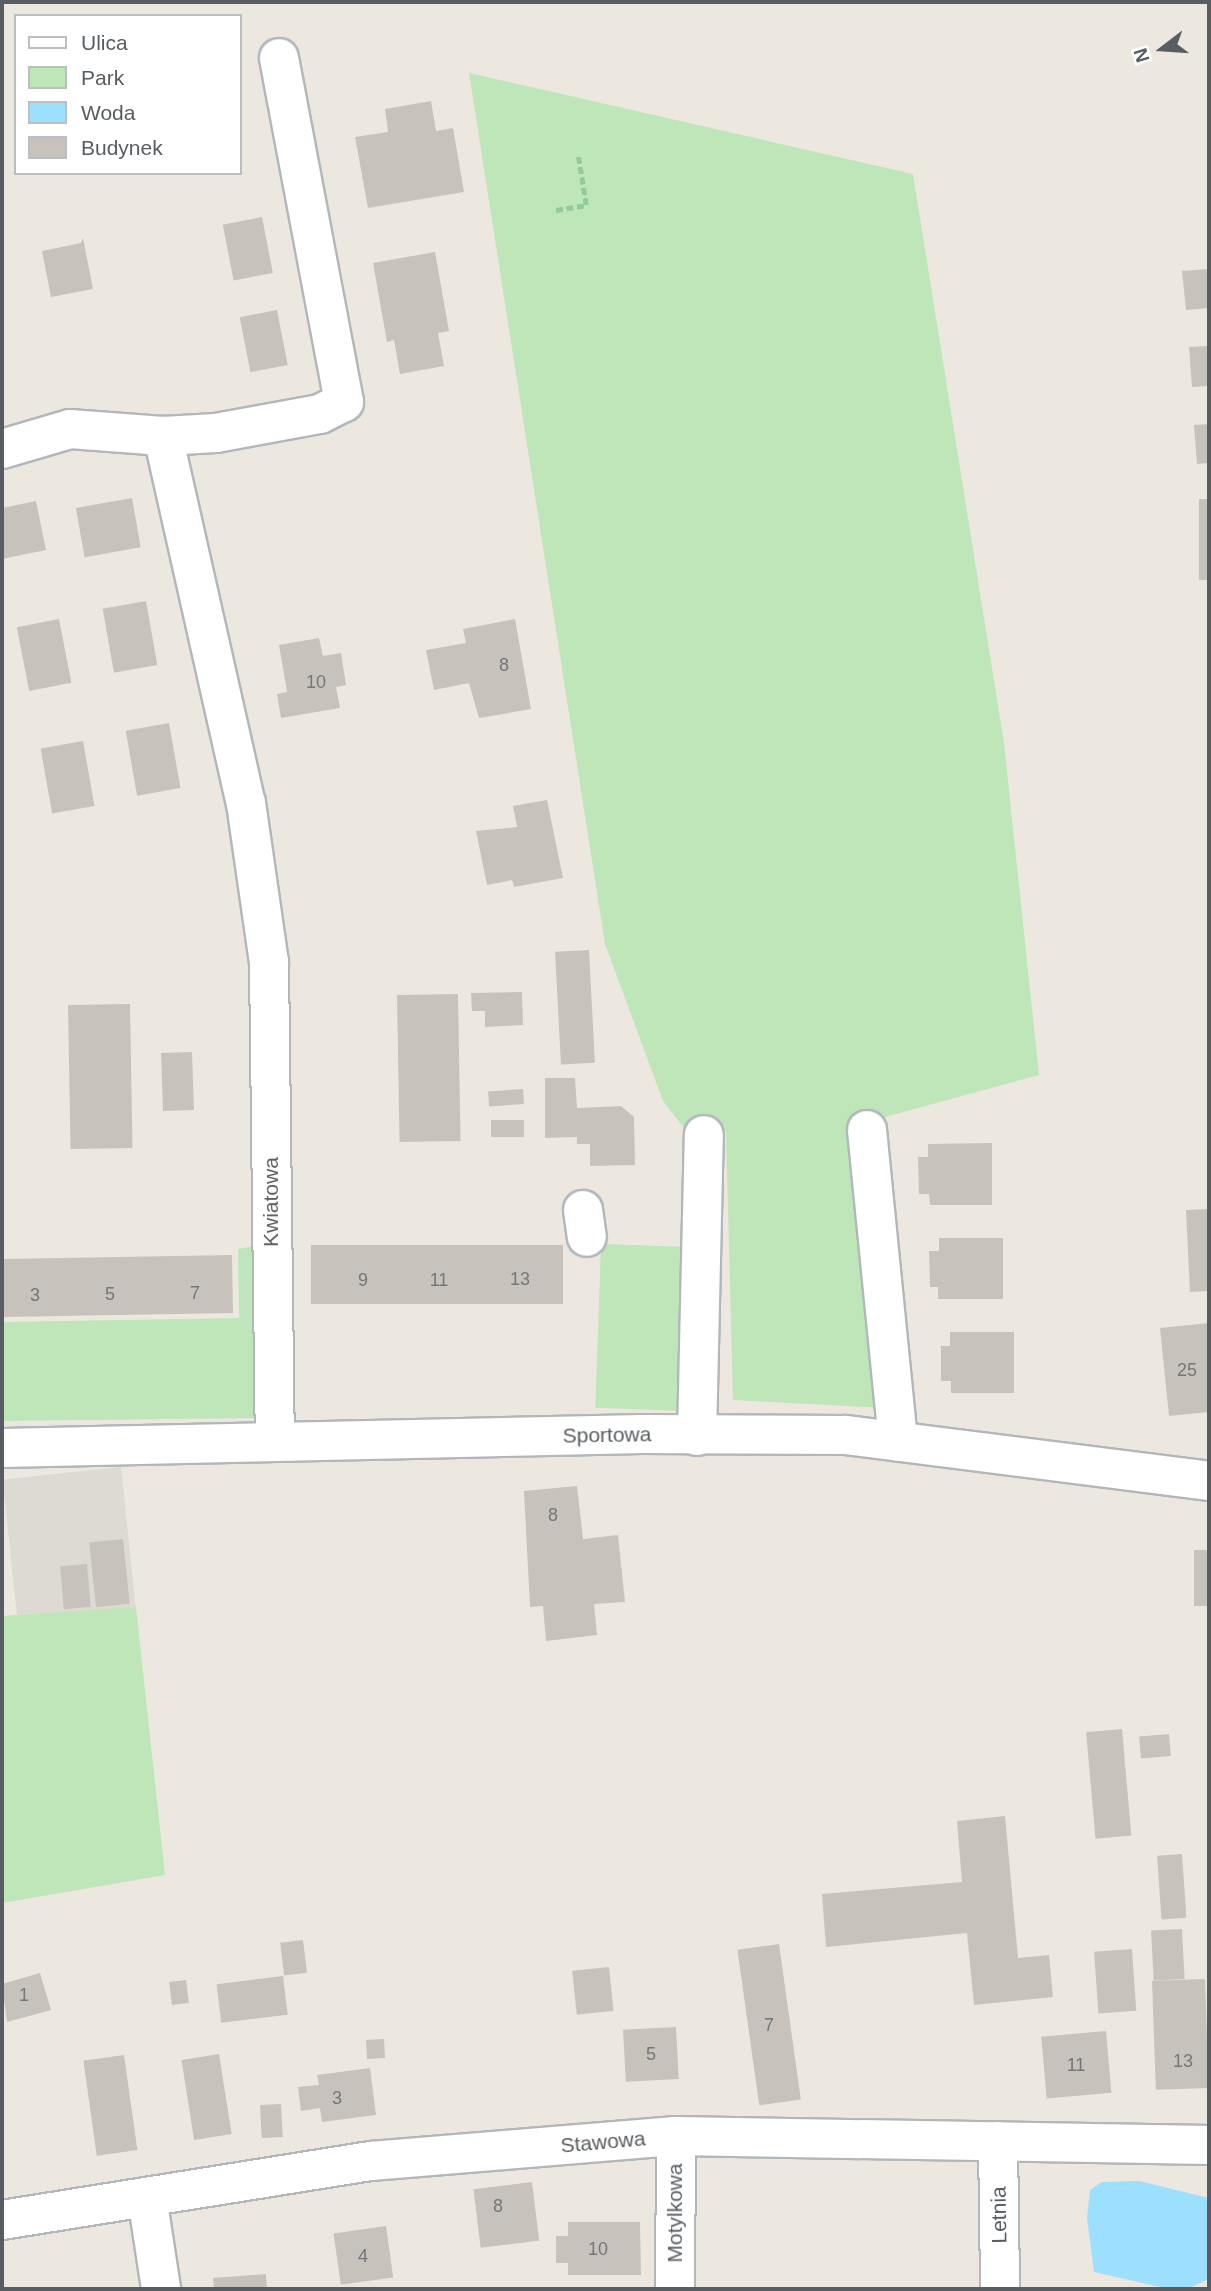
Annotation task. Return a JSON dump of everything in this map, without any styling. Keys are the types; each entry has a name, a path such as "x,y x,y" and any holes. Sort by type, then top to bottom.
{"street":[{"path":"2,449 69,429 163,436 216,433 320,414 344,402 279,58"},
{"name":"Kwiatowa","path":"163,436 246,803 269,961 275,1442"},
{"path":"867,1130 898,1441"},
{"path":"697,1436 704,1135"},
{"name":"Sportowa","path":"2,1448 846,1435 1209,1481"},
{"name":"Stawowa","path":"2,2220 372,2161 676,2136 1209,2145"},
{"name":"Motylkowa","path":"675,2289 676,2136"},
{"name":"Letnia","path":"998,2141 1000,2289"},
{"path":"147,2197 162,2289"}],"path":[{"path":"556,210 586,205 578,155"}],"shaded area":[{"path":"121,1467 136,1607 17,1620 3,1479"}],"green space":[{"path":"469,73 913,174 1004,743 1039,1075 856,1125 884,1408 733,1400 726,1131 687,1132 663,1101 605,944"},
{"path":"601,1244 689,1247 683,1411 595,1408"},
{"path":"254,1246 258,1418 2,1421 2,1322 239,1318 238,1249"},
{"path":"136,1607 165,1875 2,1903 2,1616"}],"water":[{"path":"1139,2181 1209,2198 1209,2279 1187,2289 1169,2289 1094,2272 1087,2218 1090,2190 1102,2182"}],"building":[{"path":"431,101 436,131 453,128 464,192 368,208 355,137 388,132 385,109"},
{"path":"262,217 273,273 234,281 223,225"},
{"path":"83,238 93,289 51,297 42,251 81,243"},
{"path":"435,252 449,331 438,333 444,366 400,374 394,340 387,342 373,263"},
{"path":"1209,269 1209,308 1186,310 1182,271"},
{"path":"277,310 288,365 250,372 240,317"},
{"path":"1209,346 1209,386 1192,387 1189,347"},
{"path":"1209,424 1209,463 1197,464 1194,425"},
{"path":"132,498 141,547 85,557 76,508"},
{"path":"1199,499 1209,499 1209,580 1199,580"},
{"path":"36,501 46,550 2,559 2,508"},
{"path":"146,601 157,665 114,673 103,609"},
{"path":"59,619 71,683 29,691 17,627"},
{"path":"515,619 531,709 479,718 469,683 434,690 426,650 466,643 463,629"},
{"path":"319,638 323,656 341,653 346,685 336,687 340,708 281,718 277,694 287,692 279,645"},
{"path":"169,723 180,788 137,796 126,731"},
{"path":"83,741 94,806 52,813 41,748"},
{"path":"547,800 563,878 514,887 512,880 487,885 476,831 517,827 513,806"},
{"path":"589,950 595,1063 561,1065 555,952"},
{"path":"522,992 523,1025 485,1027 485,1011 472,1011 471,993"},
{"path":"458,994 461,1141 400,1142 397,995"},
{"path":"130,1004 133,1148 71,1149 68,1005"},
{"path":"192,1052 194,1110 163,1111 161,1053"},
{"path":"545,1078 575,1078 577,1108 621,1106 634,1117 635,1165 590,1166 590,1144 577,1144 577,1137 545,1138"},
{"path":"523,1089 524,1104 489,1106 488,1091"},
{"path":"491,1120 524,1120 524,1137 491,1137"},
{"path":"992,1143 992,1205 930,1205 929,1194 919,1194 918,1157 928,1157 928,1144"},
{"path":"1209,1209 1209,1291 1190,1292 1186,1210"},
{"path":"939,1238 1003,1238 1003,1299 938,1299 938,1287 930,1287 929,1251 939,1251"},
{"path":"311,1245 563,1245 563,1304 311,1304"},
{"path":"232,1255 233,1313 3,1317 2,1259"},
{"path":"1209,1323 1209,1412 1169,1416 1160,1328"},
{"path":"950,1332 1014,1332 1014,1393 951,1393 951,1381 941,1381 941,1346 950,1346"},
{"path":"577,1486 583,1539 618,1535 625,1602 594,1604 597,1635 546,1641 543,1606 530,1607 524,1491"},
{"path":"123,1539 130,1604 96,1607 89,1543"},
{"path":"1194,1550 1209,1550 1209,1606 1194,1606"},
{"path":"87,1564 91,1607 64,1609 60,1566"},
{"path":"1122,1729 1131,1836 1095,1839 1086,1732"},
{"path":"1169,1734 1171,1756 1141,1759 1139,1737"},
{"path":"1005,1816 1018,1958 1049,1955 1053,1997 974,2005 967,1933 826,1947 822,1894 962,1882 957,1821"},
{"path":"1182,1854 1186,1918 1162,1920 1157,1856"},
{"path":"1182,1929 1185,1979 1154,1981 1151,1931"},
{"path":"303,1940 307,1973 284,1976 280,1943"},
{"path":"779,1944 801,2099 759,2105 737,1950"},
{"path":"1132,1949 1136,2011 1098,2013 1094,1952"},
{"path":"609,1967 614,2011 577,2015 572,1971"},
{"path":"40,1973 51,2010 7,2022 2,1984"},
{"path":"283,1976 288,2015 221,2023 216,1984"},
{"path":"1205,1979 1209,2088 1156,2090 1152,1981"},
{"path":"186,1980 189,2003 172,2005 169,1982"},
{"path":"676,2027 679,2079 626,2082 623,2030"},
{"path":"1106,2031 1111,2093 1047,2098 1041,2037"},
{"path":"384,2039 385,2058 367,2059 366,2040"},
{"path":"219,2054 232,2134 194,2140 181,2060"},
{"path":"124,2055 137,2150 97,2156 83,2061"},
{"path":"370,2068 376,2115 322,2122 320,2108 301,2111 298,2087 319,2085 317,2075"},
{"path":"281,2104 283,2137 262,2138 260,2105"},
{"path":"532,2182 539,2241 481,2248 473,2189"},
{"path":"568,2222 640,2222 641,2275 568,2275 568,2263 556,2263 556,2236 568,2236"},
{"path":"386,2226 393,2277 341,2285 334,2233"},
{"path":"266,2274 267,2289 214,2289 213,2278"}]}
